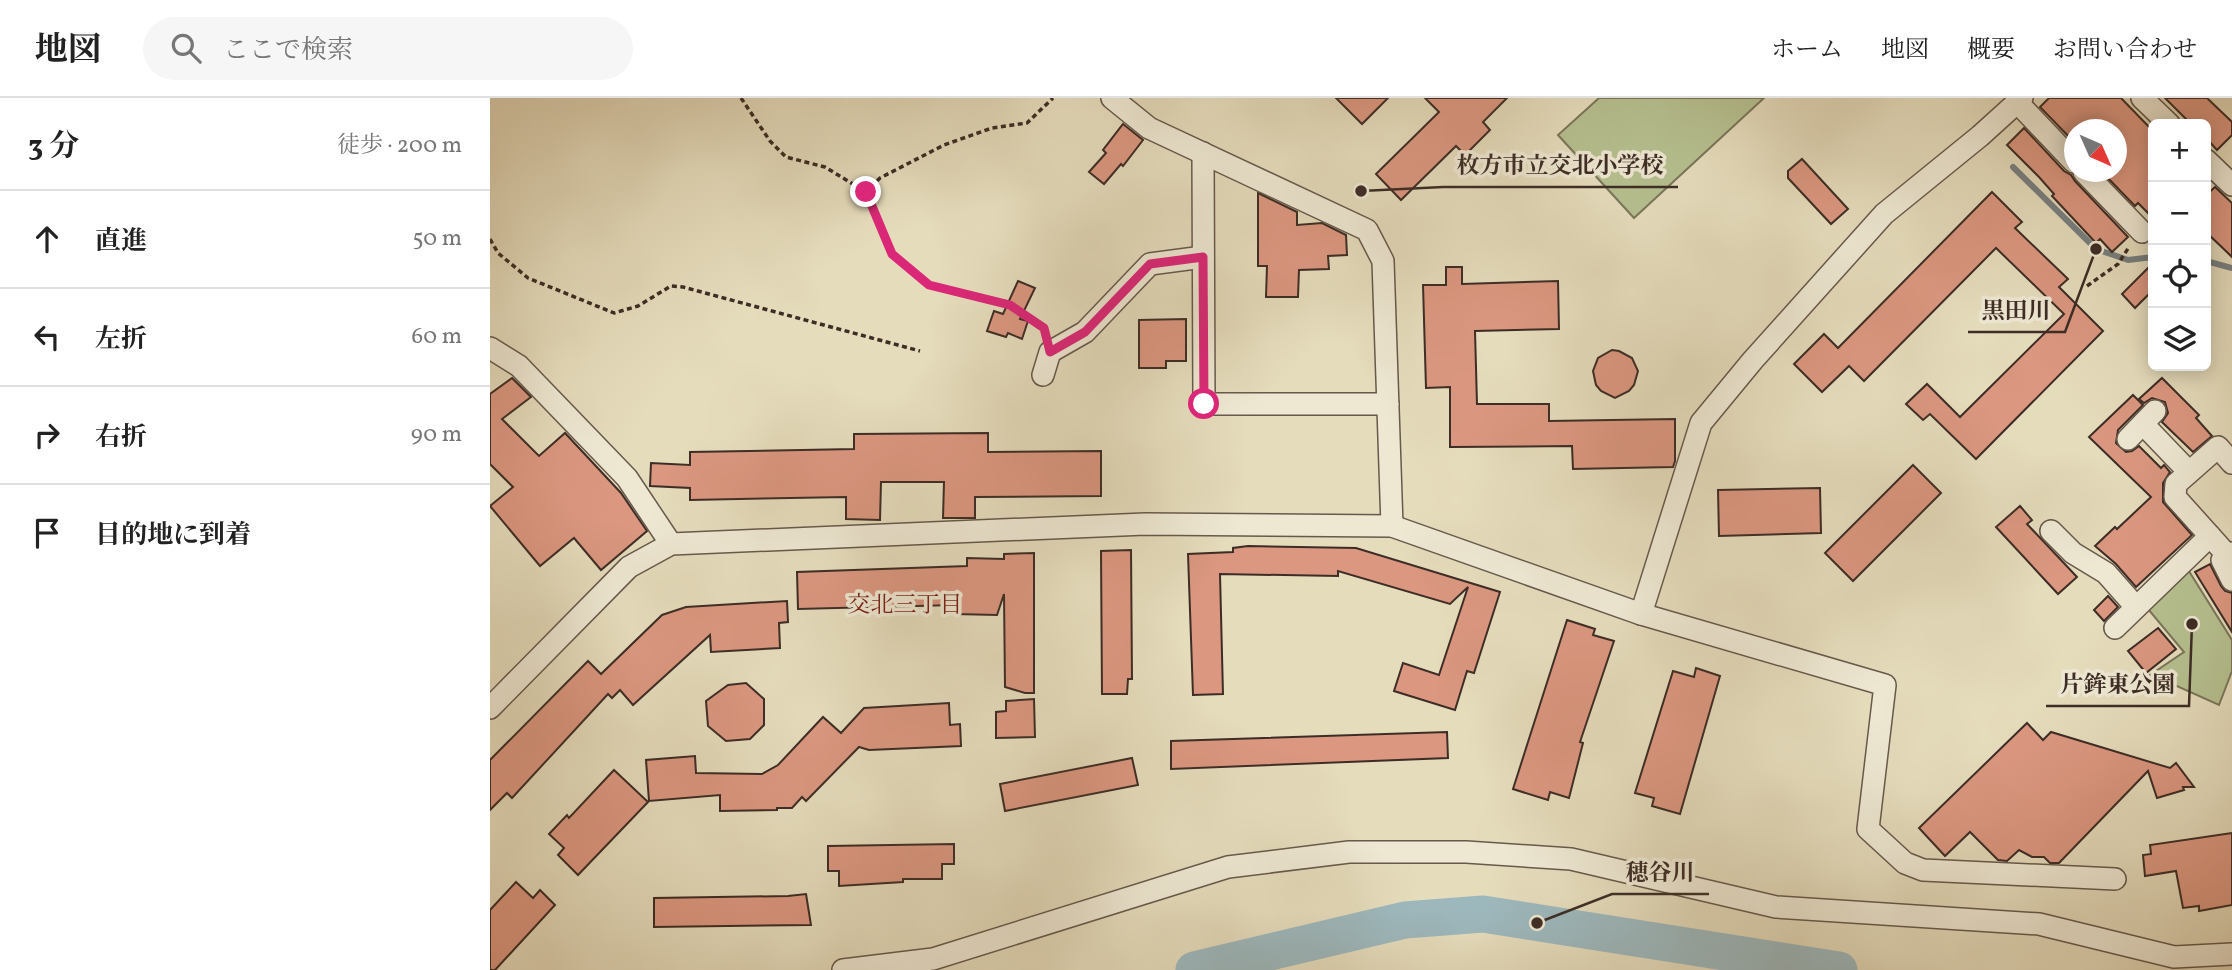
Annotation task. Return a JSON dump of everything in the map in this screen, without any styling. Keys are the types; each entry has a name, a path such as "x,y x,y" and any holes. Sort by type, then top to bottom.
{"street":[{"path":"1112,98 1149,128 1367,230 1383,261 1392,526"},
{"path":"2142,98 2164,119"},
{"path":"1641,614 1701,423 1753,360 1884,214 1980,136 2019,100 2064,151"},
{"path":"1203,153 1204,404 1388,404"},
{"path":"2092,182 2138,239"},
{"path":"1043,375 1050,352 1085,332 1150,264 1203,257"},
{"path":"490,348 519,366 627,478 671,544"},
{"path":"2142,424 2189,472"},
{"path":"2232,463 2218,447 2176,484 2175,497 2230,555 2222,560 2232,580"},
{"path":"490,708 629,566 671,544 1145,524 1392,526 1641,614 1885,685 1868,829 1905,863 1923,870 2115,879"},
{"path":"2051,531 2073,553 2106,573 2136,607"},
{"path":"2115,628 2210,536"},
{"path":"843,970 933,959 1228,867 1349,852 1466,852 1571,859 1776,907 2039,924 2174,957 2232,954"}],"path":[{"path":"741,98 771,141 786,157 825,167 866,192 892,254 929,285 1010,305 1044,328 1050,352"},
{"path":"866,192 880,178 944,145 992,128 1027,123 1054,98"},
{"path":"490,239 498,253 528,278 614,313 638,306 671,286 683,287 920,351"},
{"path":"2087,286 2118,264 2138,239"}],"green space":[{"path":"1599,98 1764,98 1634,218 1558,135"},
{"path":"2187,568 2232,640 2232,671 2219,705 2177,686 2155,694 2144,679 2184,652 2148,609"}],"building":[{"path":"1336,98 1388,98 1362,124"},
{"path":"1425,98 1507,98 1483,122 1490,130 1465,155 1456,146 1401,200 1376,174 1439,112"},
{"path":"2049,98 2121,98 2148,126 2148,213 2138,203 2135,206 2112,182 2127,182 2127,119 2064,119 2064,132 2040,107"},
{"path":"2165,98 2207,98 2232,122 2232,135 2217,150 2211,143 2211,119 2186,119"},
{"path":"1123,124 1143,140 1123,166 1121,164 1104,184 1089,172 1106,153 1103,150"},
{"path":"2024,128 2064,171 2064,182 2076,182 2128,237 2112,252 2100,239 2096,243 2052,196 2054,194 2039,177 2007,145"},
{"path":"1802,159 1848,209 1831,224 1788,178 1788,171"},
{"path":"2215,187 2232,203 2232,257 2211,237 2211,191"},
{"path":"1992,192 2022,222 2015,228 2068,279 2059,287 2103,331 1976,459 1930,414 1923,420 1906,404 1927,384 1960,417 2064,314 1996,248 1864,381 1849,366 1822,392 1794,364 1824,334 1838,348"},
{"path":"1258,193 1297,212 1297,225 1322,223 1346,235 1347,255 1328,256 1329,269 1299,270 1298,297 1266,297 1267,266 1258,266"},
{"path":"1446,267 1462,267 1462,284 1558,281 1559,329 1475,331 1477,404 1549,404 1549,421 1675,419 1673,467 1573,469 1572,446 1450,447 1450,387 1426,388 1423,285 1446,285"},
{"path":"2148,268 2148,295 2135,308 2122,294"},
{"path":"1018,281 1035,288 1020,319 1028,321 1022,339 1008,333 1006,337 987,331 994,311 1003,314"},
{"path":"1186,319 1186,361 1166,361 1166,368 1139,368 1139,320"},
{"path":"1612,350 1632,358 1638,371 1629,391 1615,398 1601,391 1596,385 1593,371 1598,358"},
{"path":"512,378 531,397 502,419 539,456 565,433 621,493 647,531 601,570 574,538 540,566 490,506 513,487 490,464 490,394"},
{"path":"2162,378 2199,415 2196,418 2212,436 2193,452 2162,422 2168,413 2165,402 2152,398 2144,403 2139,399"},
{"path":"2133,395 2143,405 2118,430 2116,443 2126,452 2139,446 2161,468 2164,465 2170,472 2163,483 2163,502 2192,535 2136,587 2116,564 2095,546 2151,497 2089,437"},
{"path":"988,433 988,452 1101,451 1101,496 975,497 975,518 943,518 944,482 881,482 880,520 846,519 846,497 690,500 690,488 650,486 651,463 690,465 690,452 854,449 854,434"},
{"path":"1913,465 1941,493 1853,581 1825,553"},
{"path":"1820,488 1821,533 1719,536 1718,490"},
{"path":"2020,506 2032,520 2027,524 2077,577 2058,594 1996,527"},
{"path":"1233,548 1356,548 1500,592 1474,673 1467,671 1455,710 1394,691 1403,663 1439,675 1468,587 1450,604 1338,571 1338,576 1220,574 1223,694 1193,695 1188,554 1233,552"},
{"path":"1131,550 1132,679 1128,679 1127,694 1102,694 1101,551"},
{"path":"1034,553 1034,693 1005,687 1004,594 997,615 955,614 955,605 798,609 797,572 967,566 967,558 1004,559 1004,554"},
{"path":"2210,564 2221,586 2232,593 2232,632 2195,572"},
{"path":"2108,596 2118,607 2104,621 2094,610"},
{"path":"787,601 788,622 779,623 780,648 711,652 710,635 633,705 620,690 612,698 608,694 512,798 507,793 490,810 490,760 588,661 601,674 662,615 686,607"},
{"path":"1567,620 1595,629 1593,635 1614,641 1580,742 1583,743 1569,798 1550,792 1548,800 1513,789"},
{"path":"2158,628 2176,649 2146,673 2128,651"},
{"path":"1696,668 1720,676 1680,814 1652,806 1654,798 1635,793 1673,671 1694,677"},
{"path":"746,683 764,699 764,725 750,739 726,741 708,726 706,701 728,685"},
{"path":"1034,699 1035,737 996,738 996,712 1006,711 1006,701"},
{"path":"949,703 950,725 960,724 961,746 869,750 859,747 806,801 802,797 792,808 720,811 720,795 649,801 646,760 695,756 696,773 762,774 778,765 823,717 841,733 864,708"},
{"path":"2027,723 2043,740 2051,732 2170,768 2176,763 2194,787 2183,787 2184,790 2157,798 2148,771 2059,863 2050,863 2044,857 2032,857 2019,850 2007,861 1998,860 1970,832 1945,856 1919,828"},
{"path":"1447,732 1448,758 1171,769 1171,741"},
{"path":"1132,758 1138,785 1005,811 1000,784"},
{"path":"614,770 648,802 578,875 558,855 564,848 549,834 567,815 569,818"},
{"path":"2232,833 2232,905 2199,911 2199,906 2183,908 2176,871 2145,876 2143,855 2151,854 2150,845"},
{"path":"954,844 954,864 942,864 942,879 903,879 903,882 839,886 839,871 828,871 828,846"},
{"path":"516,882 533,898 540,890 555,905 495,970 490,970 490,910"},
{"path":"806,894 811,925 654,927 654,898"}],"waterway":[{"path":"2013,167 2096,249 2128,260 2148,258"},
{"path":"2211,262 2232,268"},
{"path":"1194,970 1405,920 1483,914 1839,970"}],"place":[{"name":"枚方市立交北小学校","path":"1361,191"},
{"name":"黒田川","path":"2096,249"},
{"name":"片鉾東公園","path":"2192,624"},
{"name":"穂谷川","path":"1537,923"}],"district":[{"name":"交北三丁目","path":"905,606"}],"route":[{"path":"866,192 892,254 929,285 1010,305 1044,328 1050,352 1085,332 1150,264 1203,257 1204,404"}]}
